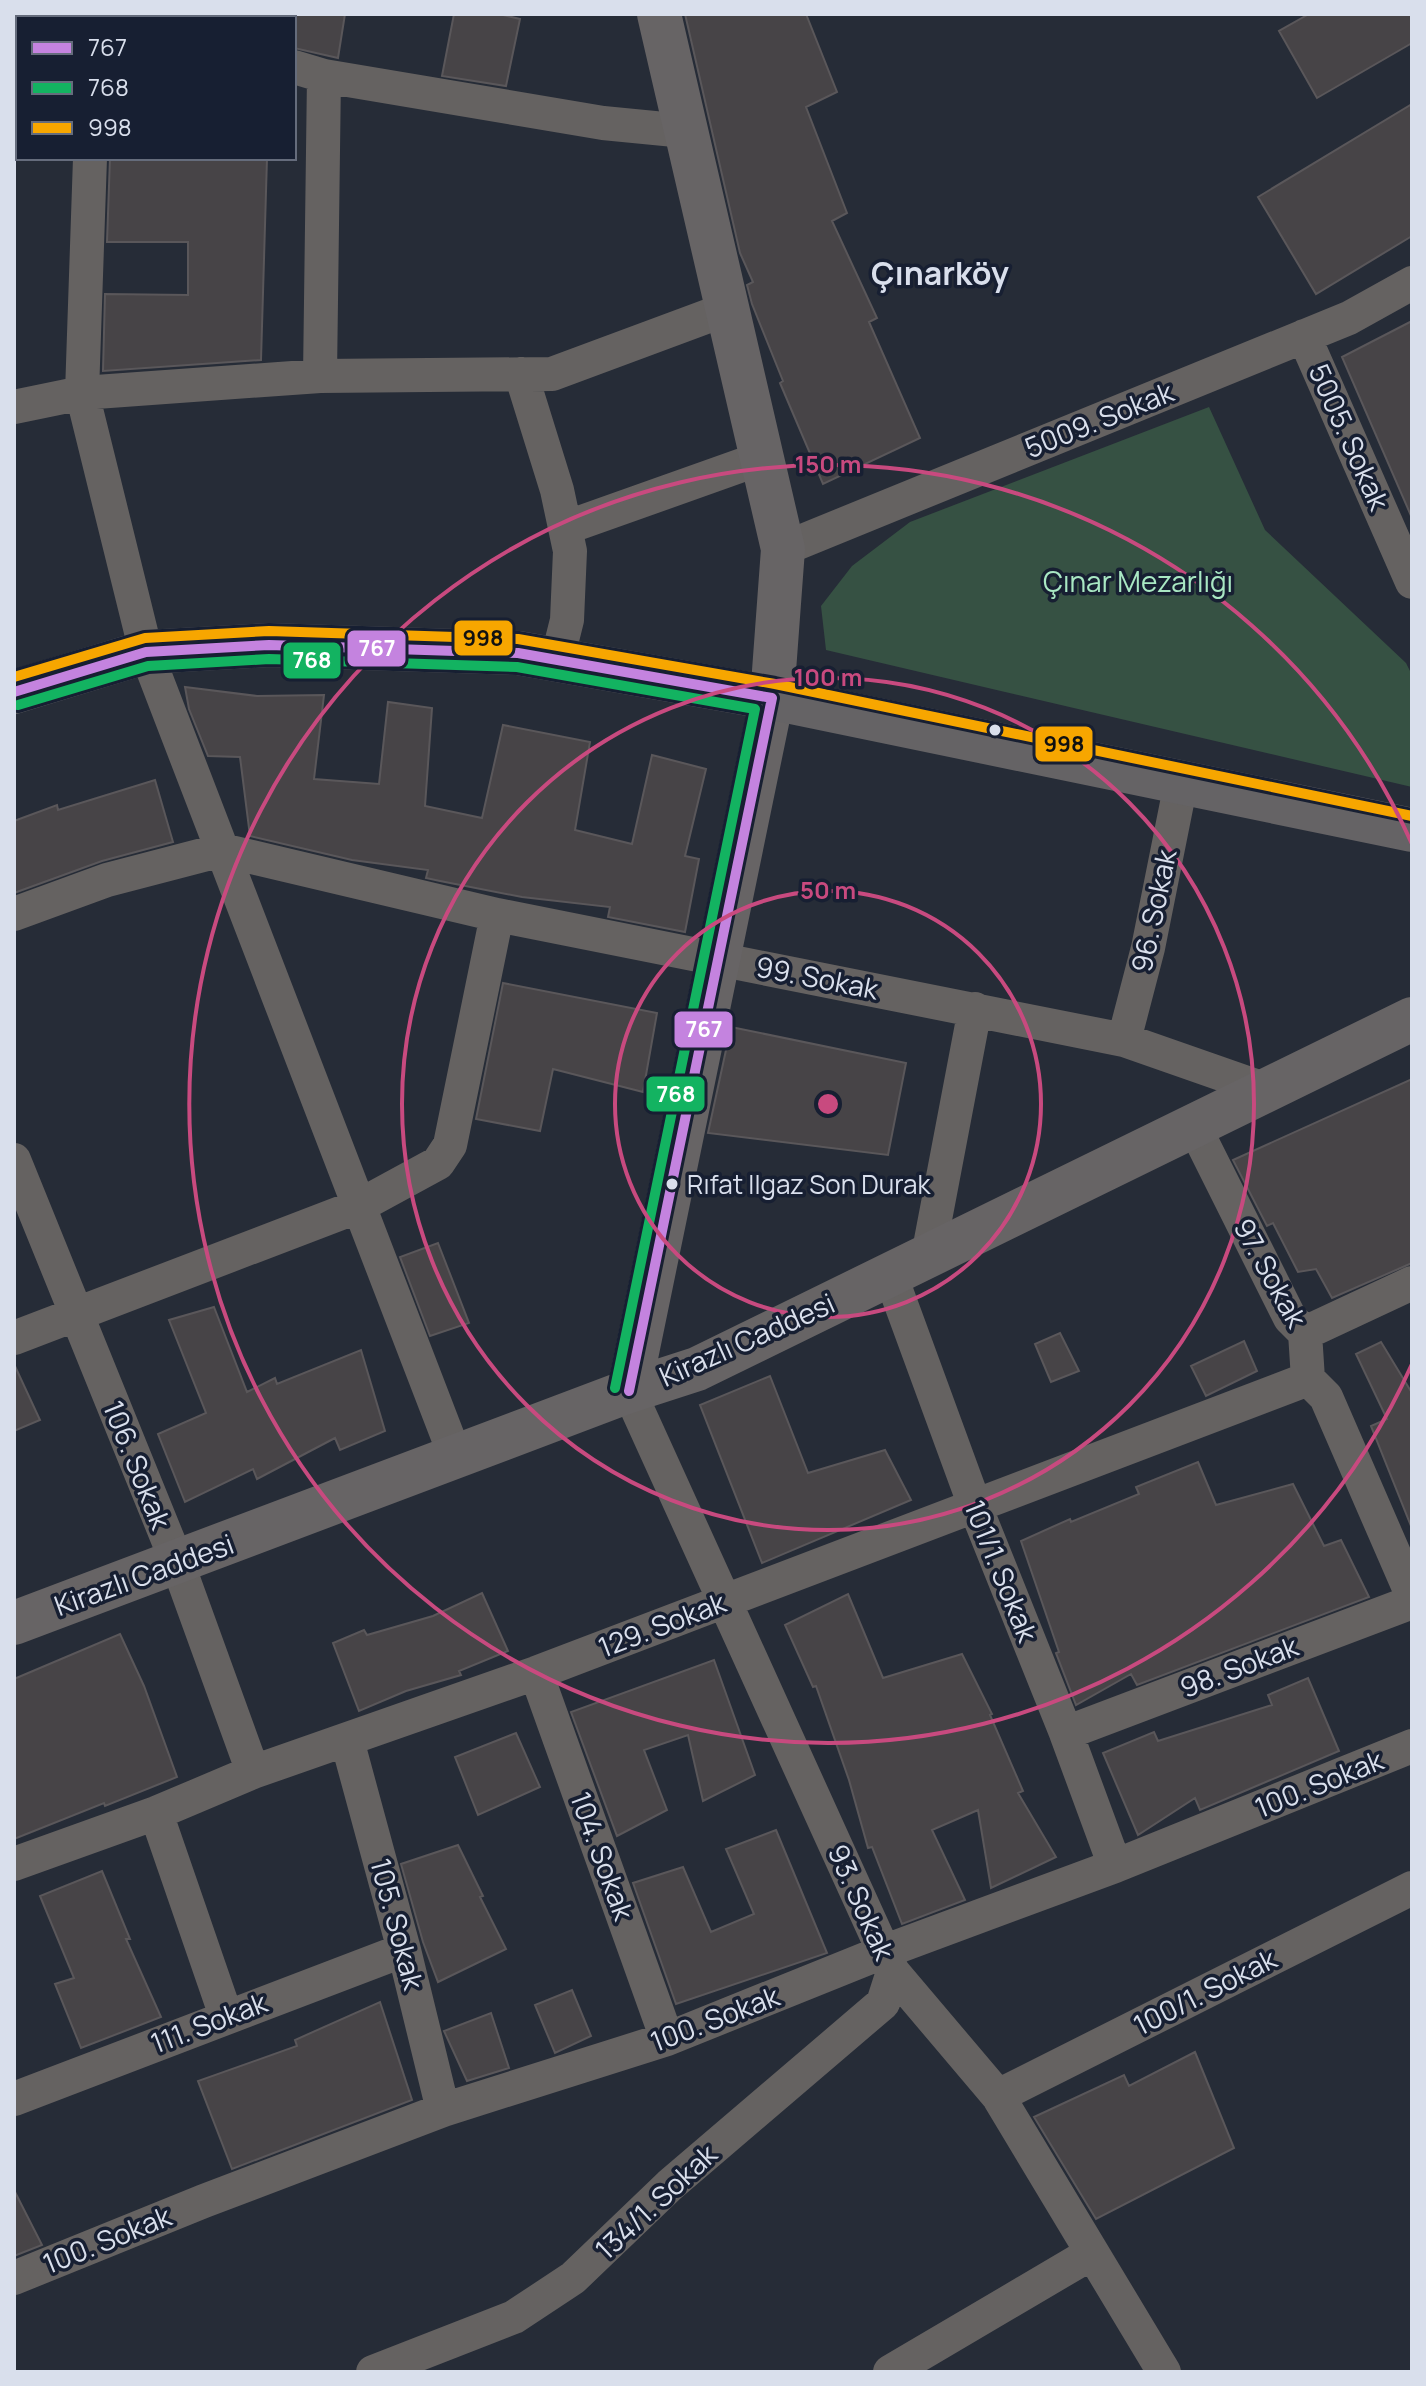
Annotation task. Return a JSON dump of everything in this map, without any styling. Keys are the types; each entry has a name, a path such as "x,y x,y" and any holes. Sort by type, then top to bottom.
{"main road":[{"path":"629,1391 772,698 783,549 659,14"},
{"path":"14,692 146,652 269,645 518,653 772,698 1412,830"},
{"name":"Kirazlı Caddesi","path":"14,1623 629,1391 697,1369 1412,1019"}],"street":[{"path":"320,376 309,71 603,123 685,131"},
{"path":"90,160 82,393 146,652 456,1458"},
{"name":"5009. Sokak","path":"783,549 1349,318 1412,283"},
{"path":"14,407 82,393 320,376 552,374 727,309"},
{"name":"5005. Sokak","path":"1304,336 1412,582"},
{"path":"521,374 557,490 570,551 567,620 557,660"},
{"path":"565,528 762,458"},
{"name":"96. Sokak","path":"1124,1040 1148,948 1181,783"},
{"path":"14,914 107,880 222,850"},
{"name":"99. Sokak","path":"222,850 497,915 1124,1040 1267,1090"},
{"path":"14,1338 359,1206 438,1163 450,1145 497,915"},
{"path":"909,1265 975,1009"},
{"name":"97. Sokak","path":"1194,1126 1290,1318 1305,1333 1308,1379"},
{"name":"106. Sokak","path":"14,1160 177,1562 253,1772"},
{"name":"101/1. Sokak","path":"909,1265 975,1506 1066,1733 1115,1866"},
{"path":"1305,1333 1412,1283"},
{"path":"1308,1379 1326,1397 1412,1595"},
{"name":"129. Sokak","path":"14,1864 156,1813 253,1772 536,1673 1308,1379"},
{"name":"93. Sokak","path":"629,1391 888,1962 998,2096 1164,2372"},
{"name":"98. Sokak","path":"1066,1733 1412,1602"},
{"name":"104. Sokak","path":"536,1673 667,2039"},
{"name":"105. Sokak","path":"347,1740 404,1950 443,2110"},
{"name":"100. Sokak","path":"14,2278 204,2201 443,2110 667,2039 888,1962 1412,1746"},
{"path":"156,1813 226,2016"},
{"name":"100/1. Sokak","path":"998,2096 1412,1888"},
{"name":"111. Sokak","path":"14,2099 404,1950"},
{"name":"134/1. Sokak","path":"373,2372 514,2317 573,2278 670,2185 883,2003 888,1962"},
{"path":"890,2372 1092,2253"}],"green space":[{"name":"Çınar Mezarlığı","path":"1209,407 1265,530 1406,663 1412,675 1412,787 826,650 821,606 852,566 910,522"}],"building":[{"path":"345,14 338,58 296,48 294,16"},
{"path":"454,14 499,14 520,19 506,86 442,76"},
{"path":"685,14 806,14 837,92 806,107 847,213 832,221 877,318 869,322 920,438 823,484 780,383 783,381 752,304 747,285 753,282 740,253"},
{"path":"1309,14 1412,14 1412,43 1317,98 1279,31"},
{"path":"1412,104 1412,236 1316,294 1258,197"},
{"path":"110,160 267,160 261,360 103,371 105,294 188,295 188,242 107,242"},
{"path":"1412,321 1412,518 1342,357"},
{"path":"185,687 257,696 324,695 314,779 379,784 388,702 432,708 425,806 482,818 503,725 590,742 575,830 632,844 652,755 706,769 685,856 699,859 685,932 608,917 610,907 522,897 440,881 426,878 428,870 352,860 250,836 240,757 208,756 189,709"},
{"path":"155,780 173,842 102,861 14,893 14,821 57,805 58,810"},
{"path":"503,983 657,1013 643,1092 553,1069 540,1131 476,1119"},
{"path":"731,1027 906,1063 888,1155 708,1133"},
{"path":"1412,1079 1412,1263 1332,1298 1316,1269 1298,1272 1273,1223 1267,1226 1233,1160"},
{"path":"438,1243 469,1323 430,1336 400,1257"},
{"path":"214,1307 247,1392 275,1378 277,1384 361,1350 385,1431 340,1450 335,1438 257,1479 253,1469 185,1502 158,1434 206,1413 169,1320"},
{"path":"1060,1333 1079,1371 1051,1382 1035,1344"},
{"path":"1244,1341 1257,1371 1206,1396 1191,1366"},
{"path":"1381,1342 1412,1393 1411,1526 1371,1426 1387,1419 1356,1354"},
{"path":"14,1364 40,1420 14,1431"},
{"path":"770,1376 808,1473 885,1450 911,1500 762,1563 700,1405"},
{"path":"1198,1462 1216,1505 1293,1484 1324,1546 1341,1540 1369,1597 1137,1685 1131,1674 1076,1705 1056,1653 1059,1652 1021,1541 1139,1494 1136,1487"},
{"path":"482,1593 508,1651 459,1671 461,1675 406,1691 359,1711 333,1643 364,1630 367,1635 433,1616"},
{"path":"848,1594 883,1678 962,1654 992,1714 1023,1791 1018,1793 1056,1857 991,1888 978,1810 932,1830 965,1900 902,1924 872,1847 868,1848 849,1780 816,1686 813,1687 785,1625"},
{"path":"120,1634 144,1686 177,1777 14,1839 14,1679"},
{"path":"714,1660 755,1775 703,1801 688,1735 644,1750 667,1810 617,1836 571,1712"},
{"path":"1308,1678 1339,1751 1200,1810 1195,1798 1138,1835 1103,1753 1154,1732 1158,1741 1272,1705 1268,1695"},
{"path":"516,1733 540,1787 478,1815 455,1757"},
{"path":"776,1830 827,1953 676,2004 633,1883 683,1867 711,1932 754,1914 726,1849"},
{"path":"458,1845 506,1949 438,1982 401,1864"},
{"path":"102,1871 130,1939 126,1939 161,2017 81,2048 55,1984 74,1978 40,1896"},
{"path":"572,1990 591,2036 555,2053 535,2005"},
{"path":"380,2002 412,2100 232,2169 198,2081 297,2046 295,2040"},
{"path":"491,2013 509,2068 467,2081 444,2031"},
{"path":"1195,2052 1234,2148 1096,2219 1034,2117 1124,2075 1129,2086"},
{"path":"14,2190 42,2245 14,2256"}],"transit line":[{"name":"998","path":"14,677 145,638 269,631 518,639 775,684 1412,816"},
{"name":"767","path":"14,692 146,652 269,645 518,653 772,698 629,1391"},
{"name":"768","path":"18,705 148,666 269,659 517,667 755,709 615,1388"}],"place":[{"name":"Rıfat Ilgaz Son Durak","path":"672,1184"}],"district":[{"name":"Çınarköy","path":"940,274"}]}
